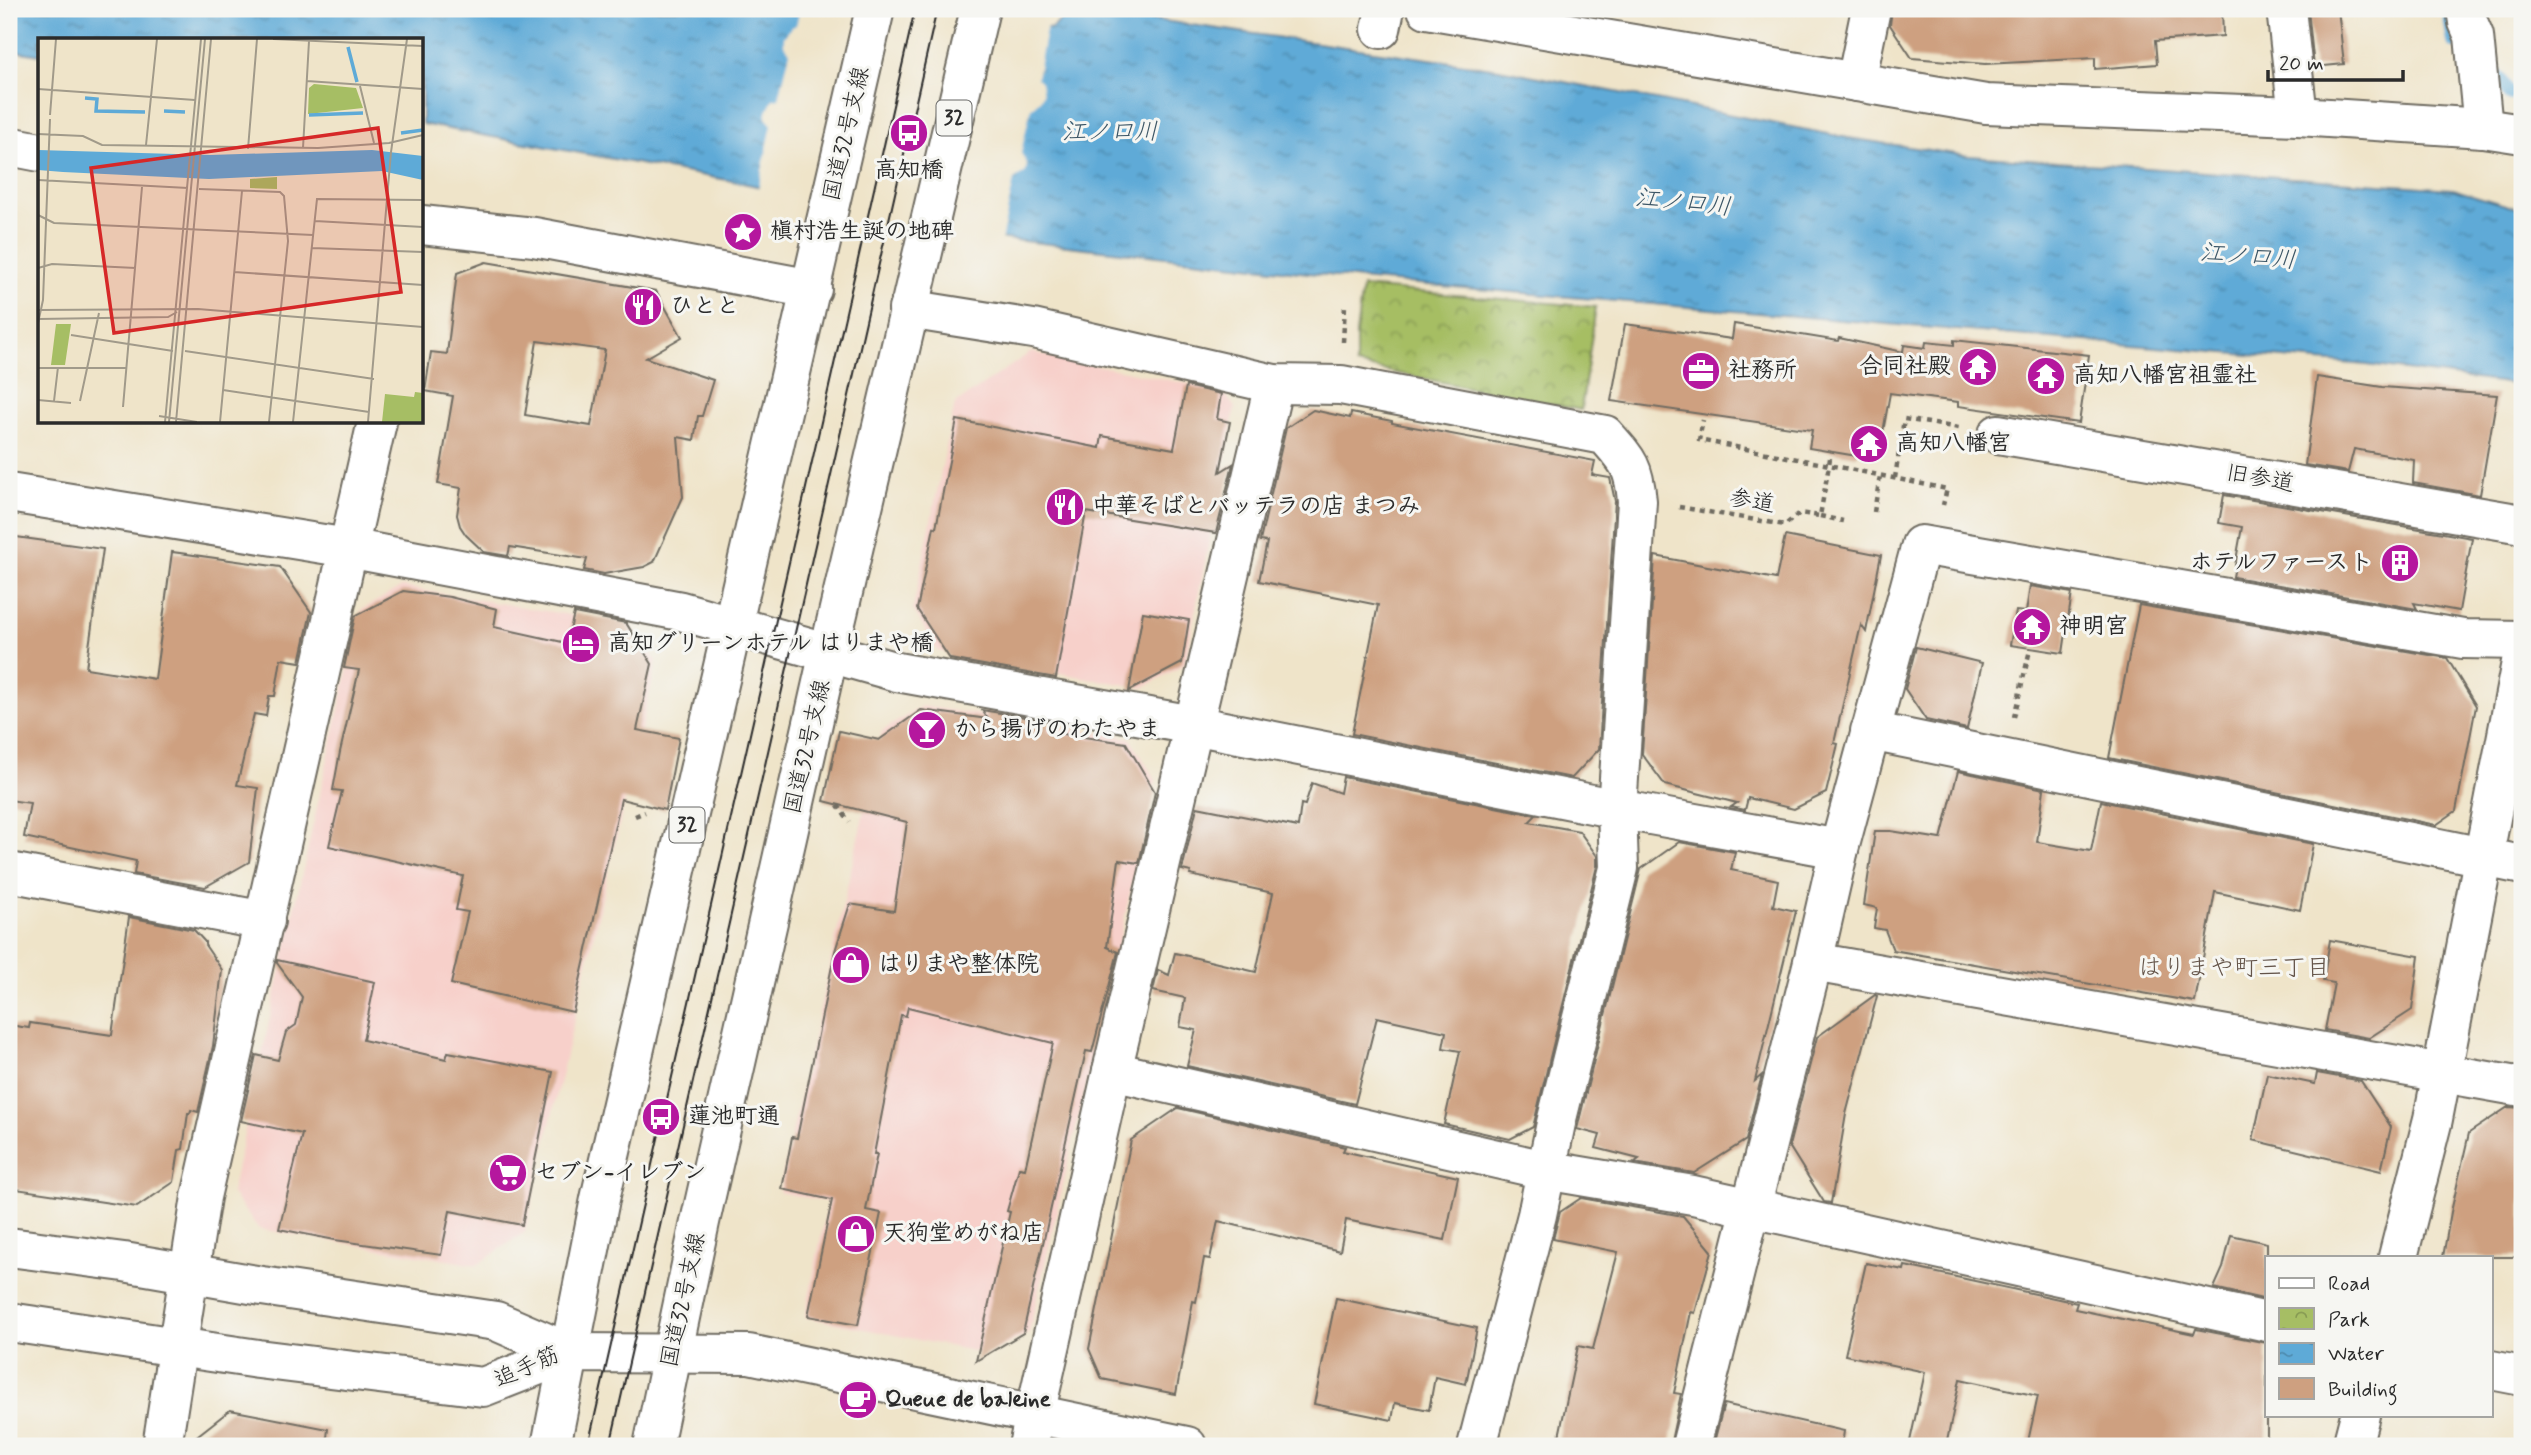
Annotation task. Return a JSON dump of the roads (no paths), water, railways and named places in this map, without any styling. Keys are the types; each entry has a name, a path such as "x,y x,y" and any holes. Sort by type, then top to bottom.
{"main road":[{"name":"国道32号支線","path":"551,1446 600,1199 875,9"},
{"name":"国道32号支線","path":"653,1446 700,1222 829,652 980,9"},
{"path":"1856,82 1871,9"},
{"path":"2286,9 2298,117"},
{"path":"2466,9 2474,36 2483,128"},
{"path":"1431,10 1986,104 2298,117 2483,128 2522,134"},
{"path":"9,146 38,152"},
{"path":"424,225 534,237 812,289"},
{"path":"908,309 1033,330 1274,384 1341,385 1605,435 1628,461 1635,478 1637,501 1617,809 1619,868 1545,1170 1537,1215 1477,1446"},
{"path":"1032,1430 1112,1071 1274,384"},
{"path":"162,1446 201,1197 377,424"},
{"name":"旧参道","path":"1998,434 2522,524"},
{"path":"9,493 348,548 681,611 897,672 1193,725 1617,809 1839,849"},
{"path":"1691,1446 1839,849 1921,545 2463,639 2522,640"},
{"path":"2398,1256 2433,1119 2522,657"},
{"path":"1870,732 2522,865"},
{"path":"9,872 265,921"},
{"path":"1813,962 2522,1087"},
{"path":"1112,1071 1545,1170 1693,1195 2265,1322"},
{"name":"追手筋","path":"9,1247 496,1321 570,1353"},
{"name":"追手筋","path":"9,1322 258,1359 483,1387 570,1353"},
{"path":"570,1353 749,1354 1032,1430 1187,1446"},
{"path":"2492,1370 2522,1376"},
{"path":"2352,1446 2360,1416"}],"water":[{"name":"江ノ口川","path":"9,9 973,9 1050,29 1075,9 1080,9 1499,69 1848,138 1969,156 2452,189 2522,210 2522,385 2367,365 1371,280 1005,239 738,182 424,124 424,38 38,38 38,55 9,50"}],"waterway":[{"path":"2450,17 2454,42"},
{"path":"2500,78 2509,94"}],"tram line":[{"path":"588,1446 915,9"},
{"path":"610,1446 937,9"}],"place":[{"name":"高知橋","path":"909,133"},
{"name":"槇村浩生誕の地碑","path":"743,232"},
{"name":"ひとと","path":"643,307"},
{"name":"合同社殿","path":"1978,367"},
{"name":"社務所","path":"1701,371"},
{"name":"高知八幡宮祖霊社","path":"2046,376"},
{"name":"高知八幡宮","path":"1869,444"},
{"name":"中華そばとバッテラの店 まつみ","path":"1065,507"},
{"name":"ホテルファースト","path":"2400,563"},
{"name":"神明宮","path":"2032,627"},
{"name":"高知グリーンホテル はりまや橋","path":"581,644"},
{"name":"から揚げのわたやま","path":"927,730"},
{"name":"はりまや整体院","path":"851,965"},
{"name":"蓮池町通","path":"661,1117"},
{"name":"セブン-イレブン","path":"508,1173"},
{"name":"天狗堂めがね店","path":"856,1234"},
{"name":"Queue de baleine","path":"858,1400"}],"district":[{"name":"はりまや町三丁目","path":"2234,968"}]}
